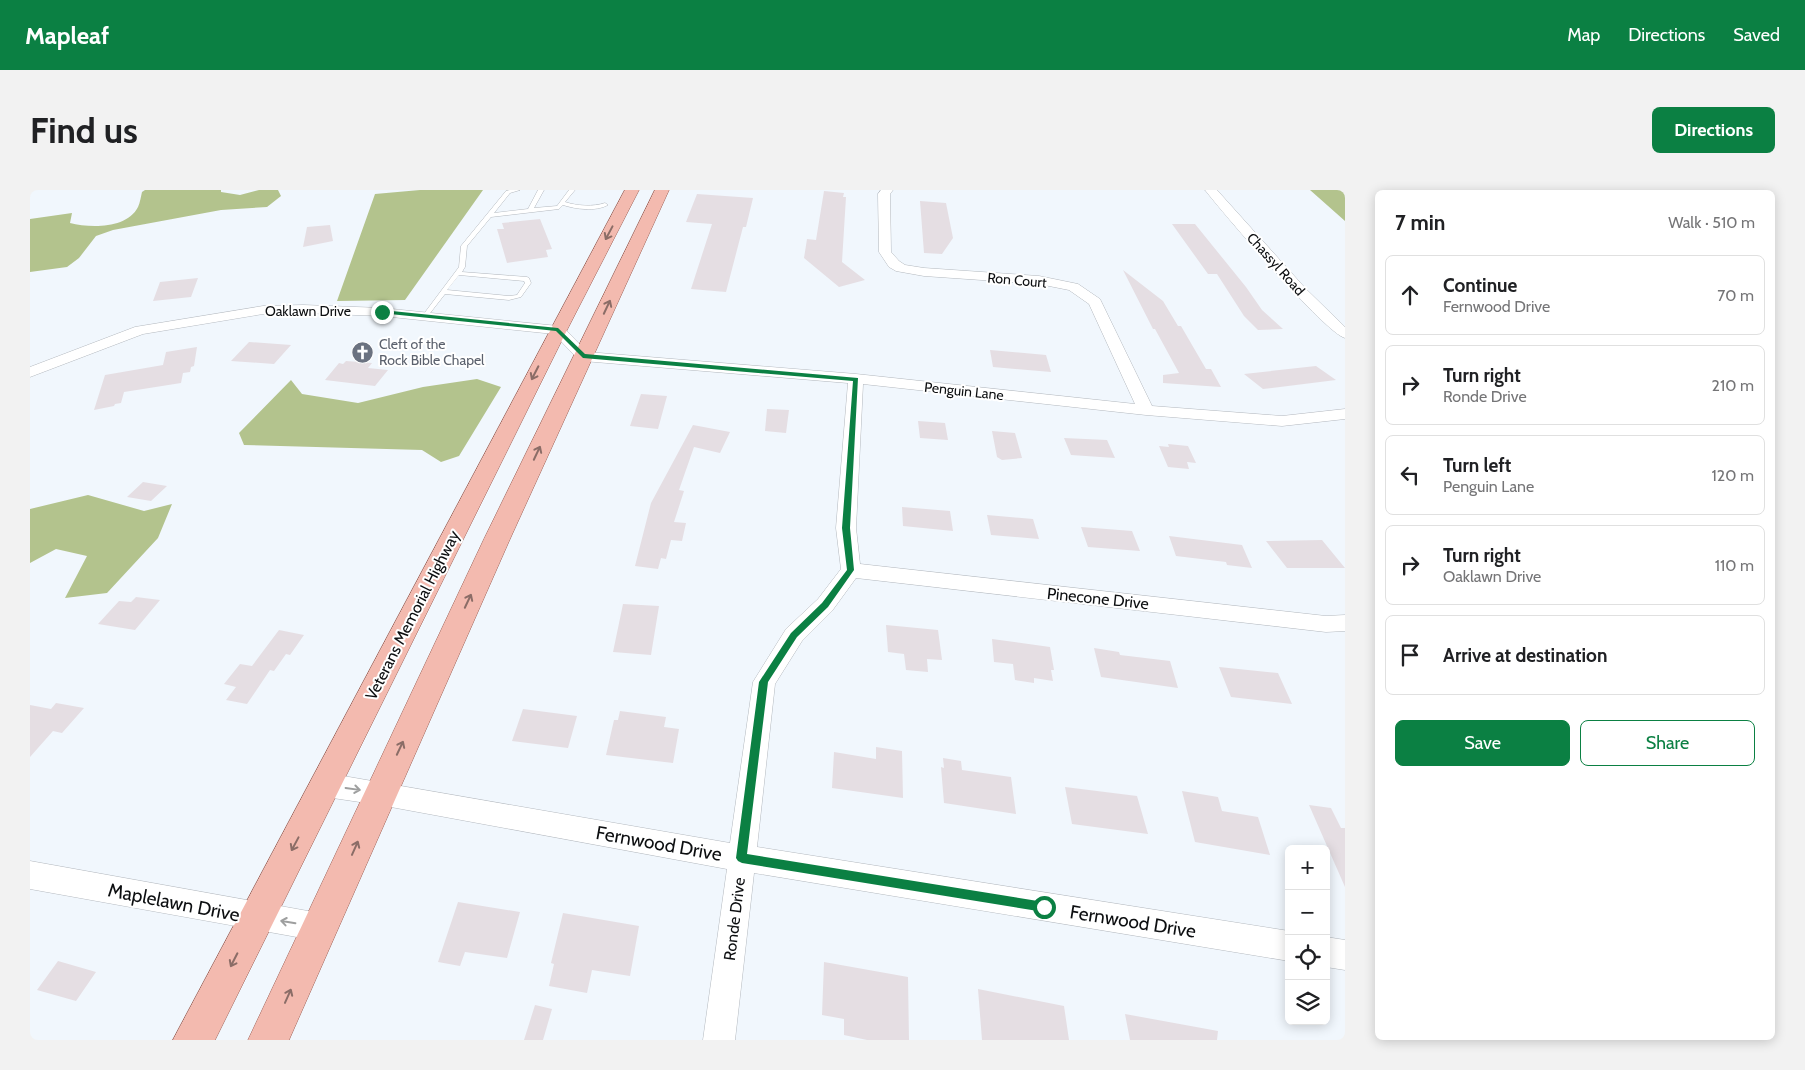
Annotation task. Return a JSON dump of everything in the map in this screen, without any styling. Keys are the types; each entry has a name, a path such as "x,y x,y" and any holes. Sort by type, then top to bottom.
{"main road":[{"path":"275,1039 319,927 380,792 662,190"},
{"name":"Veterans Memorial Highway","path":"192,1040 326,785 558,330 628,198"}],"street":[{"name":"Ron Court","path":"887,190 884,194 884,252 894,264 901,268 924,272 1039,280 1073,287 1095,302 1146,410"},
{"name":"Chassyl Road","path":"1211,190 1301,292 1332,324 1345,334"},
{"name":"Oaklawn Drive","path":"30,372 140,330 243,313 303,309 382,312 558,330"},
{"path":"558,330 583,356"},
{"name":"Penguin Lane","path":"583,356 856,379 1146,410 1282,422 1345,414"},
{"path":"850,570 846,528 856,379"},
{"name":"Pinecone Drive","path":"850,570 1307,622 1345,623"},
{"name":"Ronde Drive","path":"719,1040 764,682 794,635 825,605 850,570"},
{"name":"Fernwood Drive","path":"326,785 380,792 742,858 1285,945"},
{"name":"Maplelawn Drive","path":"30,874 256,917 319,927"},
{"path":"1330,953 1345,955"}],"lane":[{"path":"425,316 462,267 464,246 508,192 517,190"},
{"path":"530,210 541,190"},
{"path":"490,215 559,207 564,203 572,190"},
{"path":"564,203 571,206 599,207 628,198"},
{"path":"443,292 515,297 520,296 529,281 524,278 458,273"}],"green space":[{"path":"145,190 221,190 221,192 240,195 259,190 278,190 281,196 267,207 221,210 113,230 96,236 79,258 67,267 30,272 30,219 72,213 70,223 78,225 97,226 117,223 133,214 139,205 142,192"},
{"path":"420,190 483,190 405,300 337,301 375,194"},
{"path":"1310,190 1345,190 1345,221"},
{"path":"477,379 501,387 459,456 441,462 422,450 244,445 239,433 291,380 302,394 358,403 423,387"},
{"path":"88,495 144,511 172,504 158,538 107,593 65,598 87,556 56,549 30,563 30,509"}],"building":[{"path":"824,191 844,193 843,197 846,197 842,262 865,280 839,287 804,258 807,239 816,240"},
{"path":"697,194 753,198 746,227 743,227 726,292 691,289 712,224 686,222"},
{"path":"920,201 946,203 953,238 942,254 924,253"},
{"path":"540,219 552,249 546,250 548,257 507,263 497,229 504,229 502,223"},
{"path":"1172,224 1195,224 1246,287 1262,310 1283,329 1258,330 1244,316 1217,274 1208,274"},
{"path":"330,225 333,241 303,247 307,227"},
{"path":"1123,270 1163,301 1178,326 1181,326 1206,369 1211,369 1221,387 1163,383 1163,375 1179,373 1155,329 1153,329"},
{"path":"198,278 191,297 153,301 160,282"},
{"path":"249,342 291,345 274,364 231,361"},
{"path":"197,347 194,366 191,367 190,372 183,373 181,383 124,392 121,403 94,410 105,375 163,365 166,352"},
{"path":"990,350 1046,355 1051,372 993,367"},
{"path":"346,361 372,363 368,368 388,370 375,386 325,380 339,363 343,364"},
{"path":"1316,366 1336,380 1263,389 1244,374"},
{"path":"641,394 667,396 658,429 630,426"},
{"path":"767,409 789,410 786,433 765,431"},
{"path":"918,421 945,423 948,440 920,438"},
{"path":"693,425 730,432 720,453 694,447 679,490 684,491 674,522 686,523 682,541 671,540 666,559 661,558 658,569 635,566 651,503"},
{"path":"992,431 1015,433 1022,458 1002,460 997,457"},
{"path":"1064,438 1107,440 1115,458 1071,455"},
{"path":"1168,444 1188,446 1196,463 1187,462 1189,469 1168,467 1159,446 1169,447"},
{"path":"143,482 167,486 151,501 127,497"},
{"path":"902,507 950,511 953,531 903,526"},
{"path":"987,515 1033,519 1039,539 991,535"},
{"path":"1081,527 1132,531 1140,551 1088,547"},
{"path":"1169,536 1242,545 1252,568 1227,565 1226,562 1176,556"},
{"path":"1322,540 1345,568 1287,568 1266,541"},
{"path":"136,597 160,600 135,630 98,624 119,601 131,602"},
{"path":"623,604 659,606 651,655 613,652"},
{"path":"886,625 938,630 942,660 927,659 928,672 906,670 904,654 888,652"},
{"path":"279,630 304,635 290,655 286,654 274,671 270,670 247,704 226,700 236,687 224,684 240,664 252,666"},
{"path":"992,639 1050,647 1054,670 1051,670 1053,681 1034,678 1034,683 1015,680 1013,664 994,662"},
{"path":"1094,648 1119,652 1120,655 1170,661 1178,688 1101,677"},
{"path":"1219,667 1278,673 1292,704 1231,697"},
{"path":"56,703 84,708 62,733 53,731 30,757 30,705 51,709"},
{"path":"523,709 577,716 568,748 512,741"},
{"path":"620,711 666,717 664,727 679,729 673,763 606,755 614,720 618,720"},
{"path":"876,747 902,751 903,798 832,788 834,752 876,759"},
{"path":"943,758 961,761 962,770 1011,777 1016,814 944,803 941,767 944,768"},
{"path":"1065,787 1137,796 1148,834 1072,824"},
{"path":"1182,791 1218,797 1222,811 1258,817 1270,855 1195,842"},
{"path":"1309,805 1331,808 1341,828 1345,828 1345,887 1330,853 1330,845 1327,845"},
{"path":"458,902 520,912 507,958 465,952 460,966 438,962"},
{"path":"563,913 639,926 630,976 592,970 587,993 549,986 554,964 551,963"},
{"path":"58,961 96,972 76,1001 37,990"},
{"path":"824,962 908,977 909,1040 867,1040 844,1035 844,1019 822,1015"},
{"path":"978,989 1064,1006 1069,1040 982,1040"},
{"path":"535,1005 552,1009 543,1040 524,1040"},
{"path":"1125,1014 1218,1031 1217,1040 1130,1040"}],"place":[{"name":"Cleft of the Rock Bible Chapel","path":"363,352"}],"route":[{"path":"382,312 558,330 583,356 856,379 851,478 846,528 850,570 825,605 794,635 764,682 742,858 1044,907"}]}
